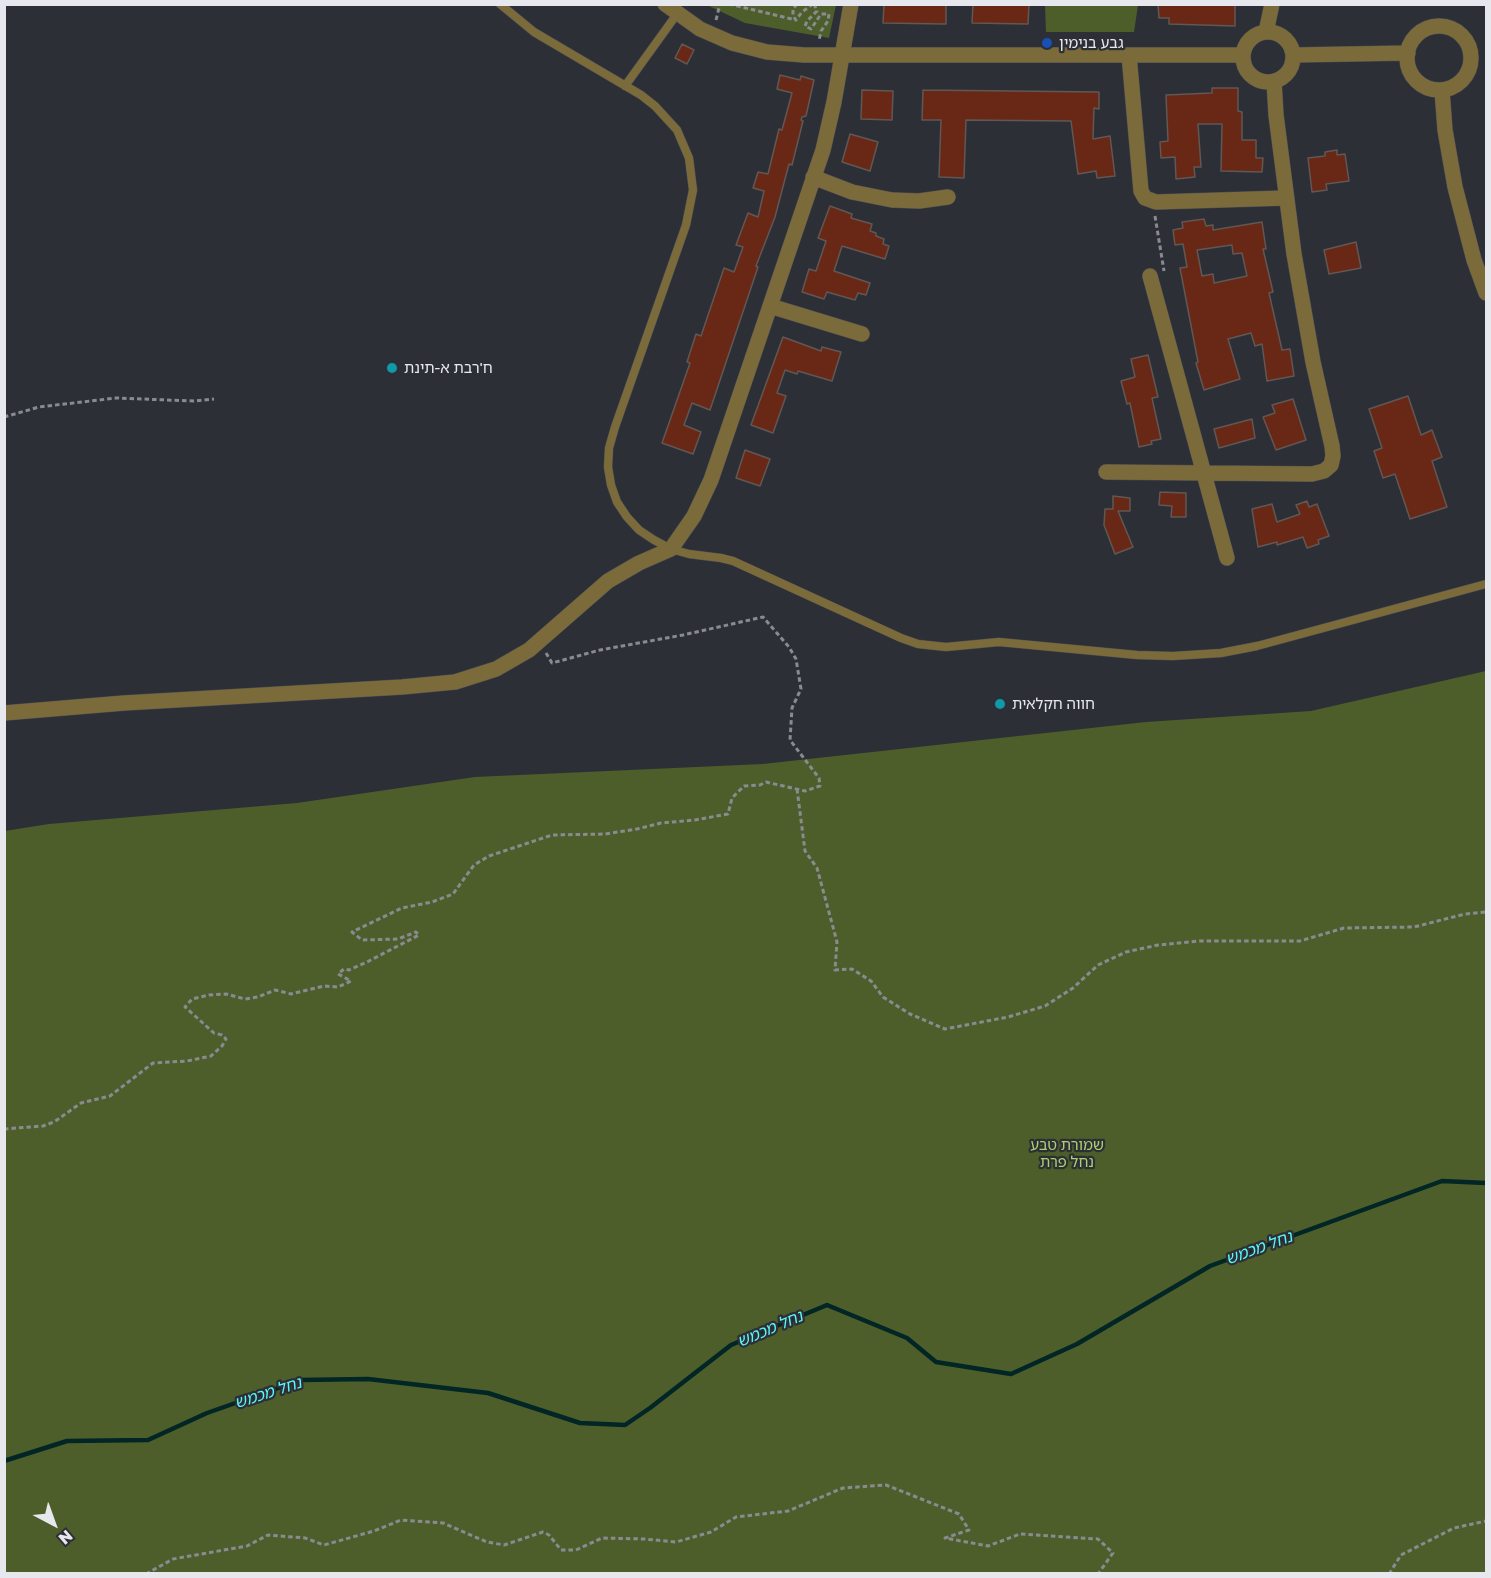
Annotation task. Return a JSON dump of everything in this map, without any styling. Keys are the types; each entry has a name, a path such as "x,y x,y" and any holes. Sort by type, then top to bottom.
{"street":[{"path":"4,713 454,682 496,669 529,650 608,581 639,563 671,549 689,525 708,489 813,177 828,128 851,4"},
{"path":"1266,32 1272,4"},
{"path":"671,9 700,29 732,43 767,52 817,56 1243,55"},
{"path":"1442,27 1451,29 1463,38 1469,46 1471,56 1469,70 1464,78 1456,85 1442,90 1428,88 1416,79 1409,66 1408,53 1415,38 1432,28 1442,27"},
{"path":"1266,32 1284,38 1291,47 1293,55 1293,63 1287,73 1274,81 1263,81 1252,76 1245,67 1243,55 1249,41 1266,32"},
{"path":"1293,55 1408,53"},
{"path":"1129,55 1141,191 1145,198 1153,201 1286,198"},
{"path":"1106,472 1312,474 1324,471 1333,461 1332,446 1306,326 1286,198 1274,81"},
{"path":"1442,90 1445,130 1455,186 1474,260 1486,293"},
{"path":"813,177 852,192 892,200 919,201 948,197"},
{"path":"1150,276 1227,558"},
{"path":"770,306 862,334"}],"lane":[{"path":"500,4 519,21 550,42 655,106 677,130 689,158 692,173 691,207 609,448 608,467 617,502 639,530 654,540 671,549 689,554 730,560 901,638 918,644 946,647 999,642 1137,655 1173,656 1221,653 1257,646 1486,584"},
{"path":"625,86 671,9"}],"path":[{"path":"729,4 796,20"},
{"path":"796,20 792,16 797,4"},
{"path":"796,20 813,4 817,11 805,26 811,28 821,14 829,14 828,21 820,31 817,56"},
{"path":"1150,276 1165,273 1153,201"},
{"path":"4,417 39,407 116,398 194,401 214,399"},
{"path":"4,1129 43,1126 54,1122 81,1103 110,1096 153,1063 187,1061 211,1056 226,1039 214,1033 185,1008 192,999 226,994 245,999 258,997 275,990 291,994 324,986 338,987 351,981 338,974 344,969 349,970 367,962 419,935 416,932 398,939 362,940 352,932 402,908 432,902 453,894 474,865 489,856 552,835 606,834 661,823 728,814 732,798 744,786 760,785 766,782 805,791 820,786 819,778 790,740 792,708 801,689 796,659 789,647 763,617 683,636 616,646 552,663 539,641"},
{"path":"797,789 806,851 817,868 837,942 835,970 852,969 871,981 883,997 910,1014 945,1029 1008,1017 1046,1006 1073,988 1098,965 1126,952 1158,945 1200,941 1300,941 1344,928 1414,927 1465,914 1486,912"},
{"path":"146,1574 173,1558 247,1546 268,1535 305,1538 324,1545 401,1520 443,1523 476,1538 504,1545 543,1532 549,1535 561,1550 576,1550 602,1538 676,1542 711,1532 736,1517 788,1511 843,1488 886,1485 959,1514 969,1530 945,1538 988,1546 1020,1534 1098,1539 1113,1553 1098,1574"},
{"path":"1389,1574 1401,1555 1454,1528 1486,1521"}],"green space":[{"path":"707,5 836,5 829,38 745,23"},
{"path":"1045,5 1138,5 1134,32 1046,32"},
{"name":"שמורת טבע נחל פרת","path":"1486,671 1486,1573 5,1573 5,831 49,824 297,803 475,777 763,764 1146,722 1311,711"}],"building":[{"path":"884,4 946,4 946,24 883,23"},
{"path":"973,4 1029,4 1028,24 972,23"},
{"path":"1158,4 1235,4 1235,26 1169,24 1169,18 1159,18"},
{"path":"682,44 694,50 687,64 675,58"},
{"path":"780,75 800,80 801,76 814,80 806,116 801,120 803,121 792,165 789,164 775,217 756,266 758,267 710,410 692,403 684,425 701,432 693,454 662,443 690,363 687,362 696,334 701,336 724,268 734,272 743,247 736,245 748,213 758,217 764,191 753,188 758,172 768,174 779,129 782,130 792,93 777,89"},
{"path":"1212,88 1238,88 1238,111 1242,112 1242,140 1256,140 1256,158 1263,158 1262,172 1221,171 1222,124 1198,124 1201,167 1194,167 1195,177 1176,179 1175,157 1161,158 1160,142 1168,141 1166,95 1212,93"},
{"path":"862,90 893,91 892,120 861,119"},
{"path":"923,90 1099,92 1099,109 1094,108 1093,139 1110,136 1115,176 1097,178 1096,171 1078,174 1071,121 966,120 964,178 939,177 941,120 922,120"},
{"path":"850,134 878,142 870,171 842,162"},
{"path":"1337,150 1337,155 1345,154 1349,181 1326,184 1327,190 1312,192 1308,158 1325,156 1325,152"},
{"path":"830,206 852,214 851,218 872,224 870,231 884,239 883,244 889,246 885,259 842,246 834,271 870,283 866,295 858,293 855,300 827,292 824,299 802,292 809,269 816,271 826,241 818,238"},
{"path":"1204,219 1206,226 1213,225 1213,230 1262,222 1266,249 1263,249 1273,292 1269,293 1282,350 1290,349 1294,376 1267,381 1262,344 1255,346 1251,333 1228,339 1240,379 1204,390 1196,363 1198,362 1180,268 1187,267 1183,244 1175,245 1173,230 1183,228 1182,222","holes":["1232,245 1233,254 1242,253 1247,276 1214,283 1213,274 1202,276 1197,250"]},
{"path":"1356,242 1361,268 1329,274 1324,250"},
{"path":"783,337 821,351 822,347 841,352 832,381 798,371 797,374 785,370 777,393 786,396 773,433 751,425"},
{"path":"1148,355 1158,397 1152,398 1161,439 1139,447 1130,403 1127,404 1121,381 1135,377 1131,359"},
{"path":"1408,396 1421,435 1432,430 1442,457 1432,461 1447,507 1410,519 1395,474 1383,478 1374,451 1382,448 1369,409"},
{"path":"1293,399 1306,440 1276,450 1263,417 1275,413 1272,405"},
{"path":"1252,419 1255,438 1219,448 1214,429"},
{"path":"745,450 770,459 760,486 736,478"},
{"path":"1160,492 1186,493 1186,517 1171,517 1172,506 1159,505"},
{"path":"1113,496 1130,498 1130,511 1118,511 1133,547 1115,554 1104,525 1105,509 1113,509"},
{"path":"1307,501 1309,507 1317,504 1329,536 1318,540 1319,544 1307,548 1303,537 1277,545 1277,542 1258,547 1252,509 1272,504 1277,522 1300,514 1296,505"}],"waterway":[{"name":"נחל מכמש","path":"4,1461 67,1441 148,1440 207,1413 301,1380 368,1379 488,1393 580,1423 625,1425 731,1345 827,1305 907,1338 936,1362 1011,1374 1077,1344 1210,1266 1442,1181 1486,1183"}],"place":[{"name":"גבע בנימין","path":"1047,43"},
{"name":"ח'רבת א-תינת","path":"392,368"},
{"name":"חווה חקלאית","path":"1000,704"}]}
